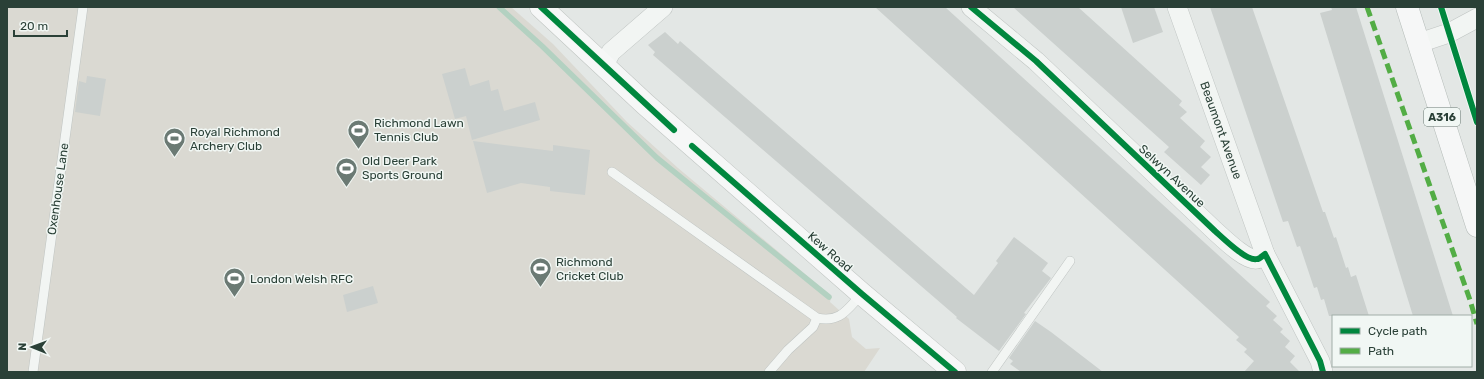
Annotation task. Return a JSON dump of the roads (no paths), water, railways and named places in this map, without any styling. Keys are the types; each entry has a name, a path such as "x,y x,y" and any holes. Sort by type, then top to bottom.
{"main road":[{"name":"Kew Road","path":"541,7 645,104 862,294 955,372"},
{"name":"A316","path":"1407,7 1477,226"}],"street":[{"path":"604,65 611,52 663,7"},
{"name":"Selwyn Avenue","path":"971,7 1036,61 1215,231 1246,257 1258,259 1265,254"},
{"name":"Beaumont Avenue","path":"1177,7 1265,254"},
{"path":"1418,43 1448,33 1477,18"},
{"path":"1265,254 1320,361 1323,372"}],"lane":[{"name":"Oxenhouse Lane","path":"33,372 82,7"},
{"path":"612,172 817,318 838,318 862,294"},
{"path":"992,372 1070,261"},
{"path":"769,372 788,350 813,327 817,318"}],"waterway":[{"path":"499,7 542,46 657,158 829,297"}],"place":[{"name":"Richmond Lawn Tennis Club","path":"358,150"},
{"name":"Royal Richmond Archery Club","path":"174,158"},
{"name":"Old Deer Park Sports Ground","path":"347,188"},
{"name":"Richmond Cricket Club","path":"541,288"},
{"name":"London Welsh RFC","path":"234,298"}]}
